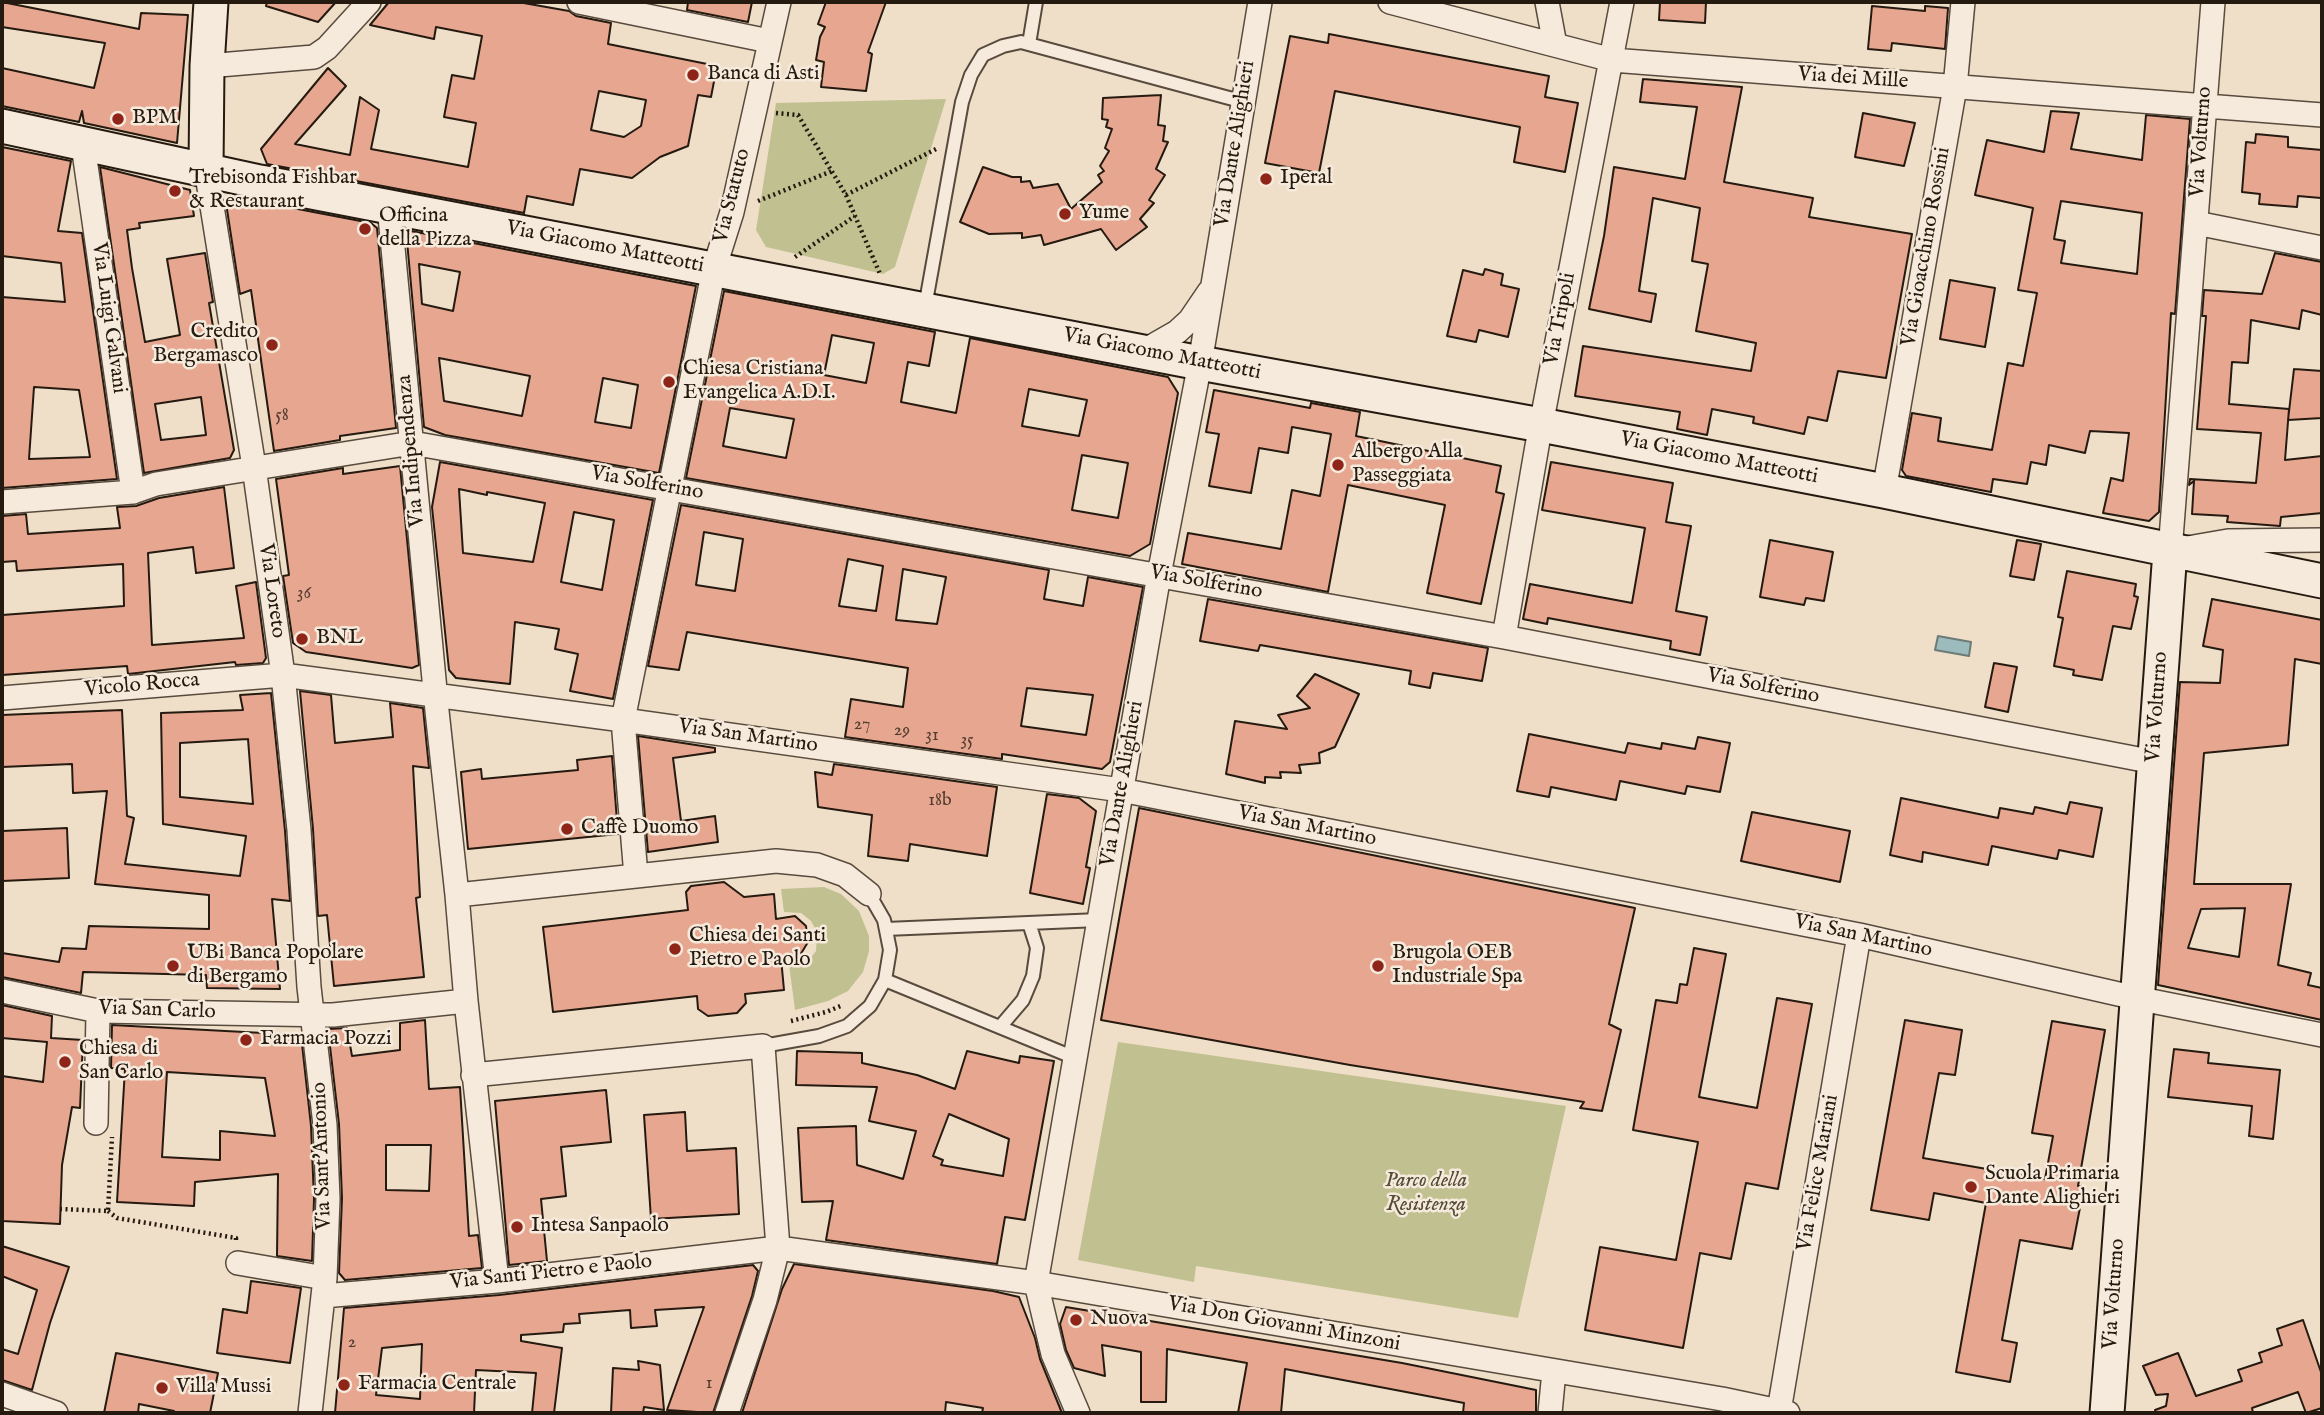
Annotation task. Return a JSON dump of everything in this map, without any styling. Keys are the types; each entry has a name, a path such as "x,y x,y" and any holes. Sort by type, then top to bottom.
{"street":[{"path":"206,169 211,2"},
{"path":"207,66 314,57 327,48 369,2"},
{"path":"579,2 769,41"},
{"name":"Via Statuto","path":"636,876 623,720 714,269 732,212 779,2"},
{"name":"Via Dante Alighieri","path":"1036,1283 1159,575 1200,363 1260,2"},
{"name":"Via dei Mille","path":"1390,2 1612,60 2322,115"},
{"path":"1547,2 1555,45"},
{"name":"Via Tripoli","path":"1504,637 1541,425 1622,2"},
{"name":"Via Gioacchino Rossini","path":"1884,491 1955,87 1963,2"},
{"name":"Via Volturno","path":"2107,1413 2136,998 2213,2"},
{"name":"Via Giacomo Matteotti","path":"2,126 83,145 389,206 1142,352 1884,491 2322,581"},
{"name":"Via Luigi Galvani","path":"83,145 133,492"},
{"name":"Via Loreto","path":"206,169 254,467 283,675 299,830 313,1016"},
{"name":"Via Indipendenza","path":"389,206 473,1074 496,1281"},
{"path":"2196,223 2322,248"},
{"name":"Via Dante Alighieri","path":"1142,352 1177,332 1190,320 1213,286"},
{"name":"Via Solferino","path":"2,502 133,492 156,484 412,443 1504,637 2154,762"},
{"path":"2170,551 2228,541 2322,540"},
{"name":"Via San Martino","path":"283,675 1121,790 1859,935 2136,998 2322,1035"},
{"name":"Vicolo Rocca","path":"2,698 283,675"},
{"path":"457,895 776,861 817,865 845,875 869,894"},
{"name":"Via Felice Mariani","path":"1783,1412 1859,935"},
{"name":"Via San Carlo","path":"2,991 98,1011 313,1016 466,1002"},
{"path":"96,1123 98,1011"},
{"name":"Via Sant'Antonio","path":"310,1413 324,1287 328,1199 325,1125 313,1016"},
{"path":"473,1074 763,1046 778,1248 765,1300 727,1413"},
{"name":"Via Don Giovanni Minzoni","path":"778,1248 1036,1283 1554,1371 1721,1406 1783,1412"},
{"name":"Via Santi Pietro e Paolo","path":"238,1263 324,1287 496,1281 778,1248"},
{"path":"1036,1283 1053,1354 1078,1413"},
{"path":"1550,1413 1554,1371"},
{"path":"2,1394 56,1413"}],"lane":[{"path":"1029,44 1036,2"},
{"path":"925,310 962,102 971,75 983,55 1021,42 1244,102"},
{"path":"763,1046 819,1036 847,1026 870,1006 885,980 890,950 884,920 869,894"},
{"path":"886,929 1099,920"},
{"path":"1000,1027 1023,1000 1033,976 1037,948 1029,923"},
{"path":"885,980 1075,1058"}],"path":[{"path":"753,112 798,115 846,195 893,304"},
{"path":"846,195 955,139"},
{"path":"732,212 832,172"},
{"path":"764,278 855,216"},
{"path":"763,1046 785,1022 826,1012 851,1001"},
{"path":"96,1123 106,1127 112,1135 108,1211"},
{"path":"60,1209 108,1211 117,1218 236,1238 238,1263"}],"green space":[{"path":"946,99 895,267 883,274 766,247 756,230 776,103"},
{"path":"824,887 841,894 859,911 869,936 869,951 863,972 848,991 828,1001 795,1010 789,964 807,963 816,951 817,932 811,921 801,913 784,912 781,889"},
{"name":"Parco della Resistenza","path":"1118,1042 1566,1106 1518,1318 1196,1266 1194,1282 1078,1260"}],"water":[{"path":"1938,636 1971,642 1969,656 1935,650"}],"building":[{"path":"2,2 139,29 141,13 188,15 177,143 84,123 82,111 79,122 2,106 2,68 94,88 105,43 2,27"},
{"path":"267,2 336,2 318,22 266,6"},
{"path":"389,2 518,2 569,11 576,16 611,23 608,44 717,66 711,97 698,95 688,146 660,157 632,178 580,169 573,205 527,196 524,213 267,164 261,149 328,68 346,86 295,144 350,155 360,97 379,110 371,149 468,167 476,123 444,117 452,75 474,79 482,36 436,27 434,39 370,25","holes":["599,91 646,100 641,126 624,137 591,130"]},
{"path":"688,2 752,2 748,22 687,10"},
{"path":"826,2 886,2 868,52 872,54 866,91 821,87 824,62 816,60 820,37 825,27 818,24"},
{"path":"1660,2 1706,2 1705,23 1659,20"},
{"path":"1872,6 1925,11 1925,6 1948,8 1945,49 1892,43 1891,51 1868,49"},
{"path":"1329,34 1549,76 1545,97 1578,103 1565,172 1514,162 1520,127 1335,91 1319,173 1265,163 1290,36 1328,43"},
{"path":"1643,79 1742,87 1724,182 1813,198 1809,217 1912,234 1886,378 1838,371 1827,421 1808,417 1804,434 1753,423 1754,417 1712,409 1707,435 1677,429 1680,412 1575,396 1583,346 1751,371 1756,343 1696,331 1708,264 1692,261 1700,208 1653,198 1639,291 1656,294 1651,322 1589,309 1604,236 1614,167 1685,179 1697,107 1640,102"},
{"path":"1161,95 1158,125 1165,126 1163,141 1168,142 1156,169 1165,175 1149,200 1154,203 1140,219 1147,227 1116,250 1101,229 1044,245 1041,235 1022,238 1022,233 989,234 960,222 983,167 1012,177 1021,177 1021,182 1030,181 1033,188 1058,184 1071,209 1102,182 1098,175 1104,171 1100,166 1109,151 1105,148 1112,129 1106,127 1108,120 1102,119 1103,98"},
{"path":"2051,111 2079,113 2071,149 2142,160 2146,115 2190,119 2175,314 2171,313 2159,512 2149,521 2103,513 2111,478 2123,481 2129,433 2090,431 2085,453 2049,445 2046,465 2031,462 2027,484 1993,479 1991,492 1906,476 1902,470 1912,413 1941,418 1938,441 1992,450 2008,363 2023,366 2037,293 2018,290 2033,208 1975,195 1987,140 2044,152","holes":["2061,201 2142,213 2137,274 2061,263 2065,241 2054,239"]},
{"path":"1863,113 1915,123 1904,166 1855,157"},
{"path":"2256,134 2288,137 2288,147 2322,150 2321,198 2298,196 2297,207 2259,204 2260,194 2242,192 2246,142 2255,143"},
{"path":"2,147 71,161 58,231 82,233 117,479 2,488 2,297 65,302 61,263 2,256","holes":["34,387 79,390 90,457 29,459"]},
{"path":"100,167 190,190 194,216 139,223 140,228 127,230 145,342 180,335 167,259 205,253 213,302 209,303 234,450 230,458 144,473","holes":["201,397 206,435 161,440 155,404"]},
{"path":"235,197 371,223 377,228 396,428 340,436 340,440 274,451 251,290 240,294 226,203"},
{"path":"406,230 696,286 659,473 445,435 424,427","holes":["419,264 460,272 453,311 422,304","439,358 530,376 522,416 444,401","603,378 638,385 631,428 595,422"]},
{"path":"2275,253 2322,262 2322,315 2302,310 2299,329 2251,320 2248,363 2232,362 2229,404 2289,409 2285,460 2322,456 2322,513 2281,517 2280,526 2227,522 2228,516 2192,514 2194,481 2189,485 2190,479 2256,483 2261,433 2197,429 2206,316 2202,316 2204,290 2262,294"},
{"path":"1485,269 1503,274 1501,285 1519,289 1508,337 1479,330 1476,342 1447,336 1463,270 1483,275"},
{"path":"1950,280 1995,288 1985,347 1940,339"},
{"path":"724,291 935,332 929,366 908,362 901,402 956,413 970,338 1168,377 1178,393 1150,544 1130,556 686,478","holes":["832,335 874,343 866,383 824,375","1029,389 1087,400 1079,436 1022,426","730,408 794,419 786,458 723,446","1082,455 1128,463 1118,518 1072,510"]},
{"path":"2294,369 2322,371 2322,418 2288,420"},
{"path":"1214,390 1310,408 1311,403 1360,412 1356,436 1501,466 1496,492 1504,494 1481,604 1427,593 1445,505 1348,485 1328,592 1182,564 1188,533 1281,549 1292,490 1320,496 1331,434 1292,427 1288,453 1259,448 1251,493 1209,486 1219,434 1206,432"},
{"path":"440,462 653,500 613,699 570,691 578,654 555,649 559,629 515,622 510,684 456,678 449,670 432,507","holes":["459,489 545,503 533,562 463,553","574,512 614,520 602,590 561,582"]},
{"path":"1551,462 1673,483 1666,522 1691,526 1676,611 1707,617 1700,655 1670,649 1671,641 1548,618 1547,624 1523,619 1530,584 1632,603 1645,528 1542,510"},
{"path":"400,466 419,665 412,668 306,652 293,643 283,576 289,575 276,479 343,468 343,474"},
{"path":"224,487 234,568 196,573 193,547 148,553 152,645 244,638 236,586 256,582 266,658 263,663 236,665 235,662 128,674 127,666 2,675 2,615 124,606 123,564 17,571 16,561 2,562 2,516 26,514 28,534 120,528 117,507 136,506 159,498"},
{"path":"681,505 1049,570 1044,599 1083,606 1088,577 1143,587 1110,762 1102,769 1002,754 1002,759 845,737 851,699 903,707 908,668 687,632 679,670 648,666","holes":["704,532 743,539 735,591 696,585","848,559 883,566 876,611 839,606","903,569 946,577 937,624 896,620","1027,688 1093,695 1086,735 1021,726"]},
{"path":"1770,540 1833,552 1824,601 1806,598 1804,605 1760,597"},
{"path":"2017,540 2041,544 2034,580 2010,576"},
{"path":"2067,571 2136,584 2134,596 2138,597 2131,629 2113,626 2102,680 2073,675 2074,670 2054,666 2063,618 2058,617"},
{"path":"1208,599 1488,648 1482,681 1433,673 1430,688 1409,684 1411,671 1260,645 1258,651 1200,641"},
{"path":"2212,599 2322,620 2322,664 2295,659 2288,745 2204,753 2194,884 2291,884 2278,965 2311,973 2308,985 2322,988 2322,1020 2158,985 2180,682 2220,683 2223,650 2203,646","holes":["2245,908 2239,957 2188,948 2201,909"]},
{"path":"1994,663 2017,667 2008,712 1985,707"},
{"path":"1315,674 1359,694 1335,747 1319,753 1320,763 1299,765 1301,773 1280,772 1281,778 1265,777 1265,783 1226,774 1235,721 1287,729 1278,715 1310,708 1297,696"},
{"path":"300,691 331,695 335,743 393,737 390,703 423,708 429,768 413,766 420,897 416,898 424,977 334,986 327,915 318,916"},
{"path":"271,693 290,901 272,899 280,989 207,988 206,975 83,972 81,993 2,977 2,953 59,962 62,948 86,949 89,926 209,929 209,895 95,884 107,791 73,793 72,764 2,767 2,715 122,710 127,816 134,818 125,864 240,876 246,836 163,824 161,713 243,710 240,695","holes":["248,739 253,804 180,797 180,743"]},
{"path":"1529,734 1625,753 1628,743 1661,749 1662,743 1695,749 1698,737 1730,743 1720,792 1687,786 1685,794 1620,781 1616,800 1551,787 1549,797 1517,791"},
{"path":"638,736 715,748 715,752 673,758 681,821 715,816 718,842 648,852"},
{"path":"612,756 618,834 468,849 461,772 481,769 482,779 578,770 577,760"},
{"path":"834,764 997,787 987,856 910,844 908,861 868,856 872,815 818,807 815,772 832,775"},
{"path":"1047,794 1079,798 1096,811 1086,867 1090,868 1083,904 1030,893"},
{"path":"1901,798 1998,818 2000,808 2033,814 2035,807 2067,814 2070,802 2102,808 2093,857 2059,850 2057,859 1992,846 1988,865 1923,852 1922,862 1890,855"},
{"name":"Brugola OEB Industriale Spa","path":"1139,808 1635,908 1609,1024 1621,1030 1602,1111 1580,1108 1584,1102 1350,1065 1101,1020"},
{"path":"1752,812 1850,831 1840,882 1741,861"},
{"path":"67,828 69,878 2,881 2,831"},
{"name":"Chiesa dei Santi Pietro e Paolo","path":"724,882 744,897 774,894 776,919 795,916 806,926 808,942 799,957 781,958 784,990 745,994 746,1003 737,1013 708,1016 698,1009 697,996 553,1012 543,927 688,910 686,892 691,886"},
{"path":"1694,948 1726,954 1699,1097 1757,1108 1777,998 1812,1004 1778,1189 1746,1183 1731,1259 1700,1253 1683,1348 1585,1330 1600,1247 1676,1260 1698,1142 1633,1130 1656,1000 1677,1003 1680,984 1687,985"},
{"path":"2,1005 52,1016 51,1038 83,1040 80,1108 72,1107 62,1165 60,1224 2,1221 2,1076 43,1082 47,1042 2,1038"},
{"path":"425,1020 429,1089 460,1087 469,1236 478,1235 482,1268 345,1280 339,1273 342,1198 339,1124 328,1029 347,1028 352,1056 400,1050 400,1023","holes":["386,1145 431,1145 429,1191 386,1190"]},
{"path":"1905,1020 1962,1030 1955,1075 1939,1073 1923,1158 2045,1179 2053,1136 2032,1133 2052,1021 2105,1030 2078,1186 2084,1187 2072,1249 2020,1240 2002,1340 2017,1343 2010,1382 1956,1372 1986,1203 1934,1193 1929,1220 1871,1210"},
{"path":"112,1025 301,1035 311,1126 314,1199 312,1261 277,1256 278,1174 195,1182 194,1206 117,1202 125,1069 111,1068","holes":["167,1072 265,1078 275,1136 220,1131 220,1160 162,1157"]},
{"path":"2174,1049 2209,1053 2208,1063 2280,1070 2273,1139 2249,1136 2252,1106 2168,1097"},
{"path":"797,1051 862,1053 862,1063 917,1075 955,1089 967,1051 1019,1063 1020,1056 1054,1061 1025,1220 1005,1217 997,1264 826,1240 833,1201 802,1202 798,1128 856,1126 857,1165 903,1179 916,1131 869,1121 877,1087 796,1085","holes":["949,1114 1009,1139 1003,1176 941,1165 943,1160 933,1156"]},
{"path":"606,1090 611,1142 561,1147 566,1196 541,1199 547,1261 509,1265 495,1101"},
{"path":"685,1112 687,1151 736,1148 739,1214 651,1219 644,1115"},
{"path":"2,1246 69,1267 32,1390 2,1380 2,1349 18,1354 37,1290 2,1276"},
{"path":"794,1264 993,1291 1019,1297 1062,1413 982,1413 983,1408 946,1402 945,1413 742,1413 782,1289"},
{"path":"753,1265 758,1271 713,1413 667,1410 704,1307 655,1310 657,1326 631,1328 630,1310 579,1314 580,1323 564,1324 563,1332 521,1335 521,1341 562,1348 554,1413 532,1413 536,1373 476,1370 474,1413 335,1413 344,1308 499,1295","holes":["422,1344 420,1399 376,1395 382,1348"]},
{"path":"251,1281 301,1288 290,1363 217,1353 223,1309 247,1313"},
{"path":"1066,1307 1402,1363 1536,1390 1536,1413 1463,1413 1464,1403 1285,1369 1281,1413 1238,1413 1247,1363 1167,1349 1166,1402 1141,1402 1141,1352 1102,1345 1105,1376 1074,1368 1066,1350 1060,1324"},
{"path":"2303,1320 2322,1375 2322,1408 2306,1413 2298,1392 2252,1408 2253,1413 2156,1413 2155,1410 2166,1406 2168,1394 2156,1395 2143,1366 2178,1353 2196,1396 2242,1381 2238,1370 2262,1362 2259,1353 2282,1345 2277,1329"},
{"name":"Villa Mussi","path":"116,1353 218,1373 210,1413 174,1413 139,1404 138,1413 104,1413"},
{"path":"638,1361 660,1365 664,1410 644,1407 643,1413 611,1413 613,1368 639,1370"}],"place":[{"name":"Banca di Asti","path":"693,75"},
{"name":"BPM","path":"118,119"},
{"name":"Iperal","path":"1266,179"},
{"name":"Trebisonda Fishbar & Restaurant","path":"175,191"},
{"name":"Yume","path":"1065,214"},
{"name":"Officina della Pizza","path":"365,229"},
{"name":"Credito Bergamasco","path":"272,345"},
{"name":"Chiesa Cristiana Evangelica A.D.I.","path":"669,382"},
{"name":"Albergo Alla Passeggiata","path":"1338,465"},
{"name":"BNL","path":"302,639"},
{"name":"Caffè Duomo","path":"567,829"},
{"name":"Chiesa dei Santi Pietro e Paolo","path":"675,949"},
{"name":"UBi Banca Popolare di Bergamo","path":"173,966"},
{"name":"Brugola OEB Industriale Spa","path":"1378,966"},
{"name":"Farmacia Pozzi","path":"246,1040"},
{"name":"Chiesa di San Carlo","path":"65,1062"},
{"name":"Scuola Primaria Dante Alighieri","path":"1971,1187"},
{"name":"Intesa Sanpaolo","path":"517,1227"},
{"name":"Nuova","path":"1076,1320"},
{"name":"Farmacia Centrale","path":"344,1385"},
{"name":"Villa Mussi","path":"162,1388"}]}
